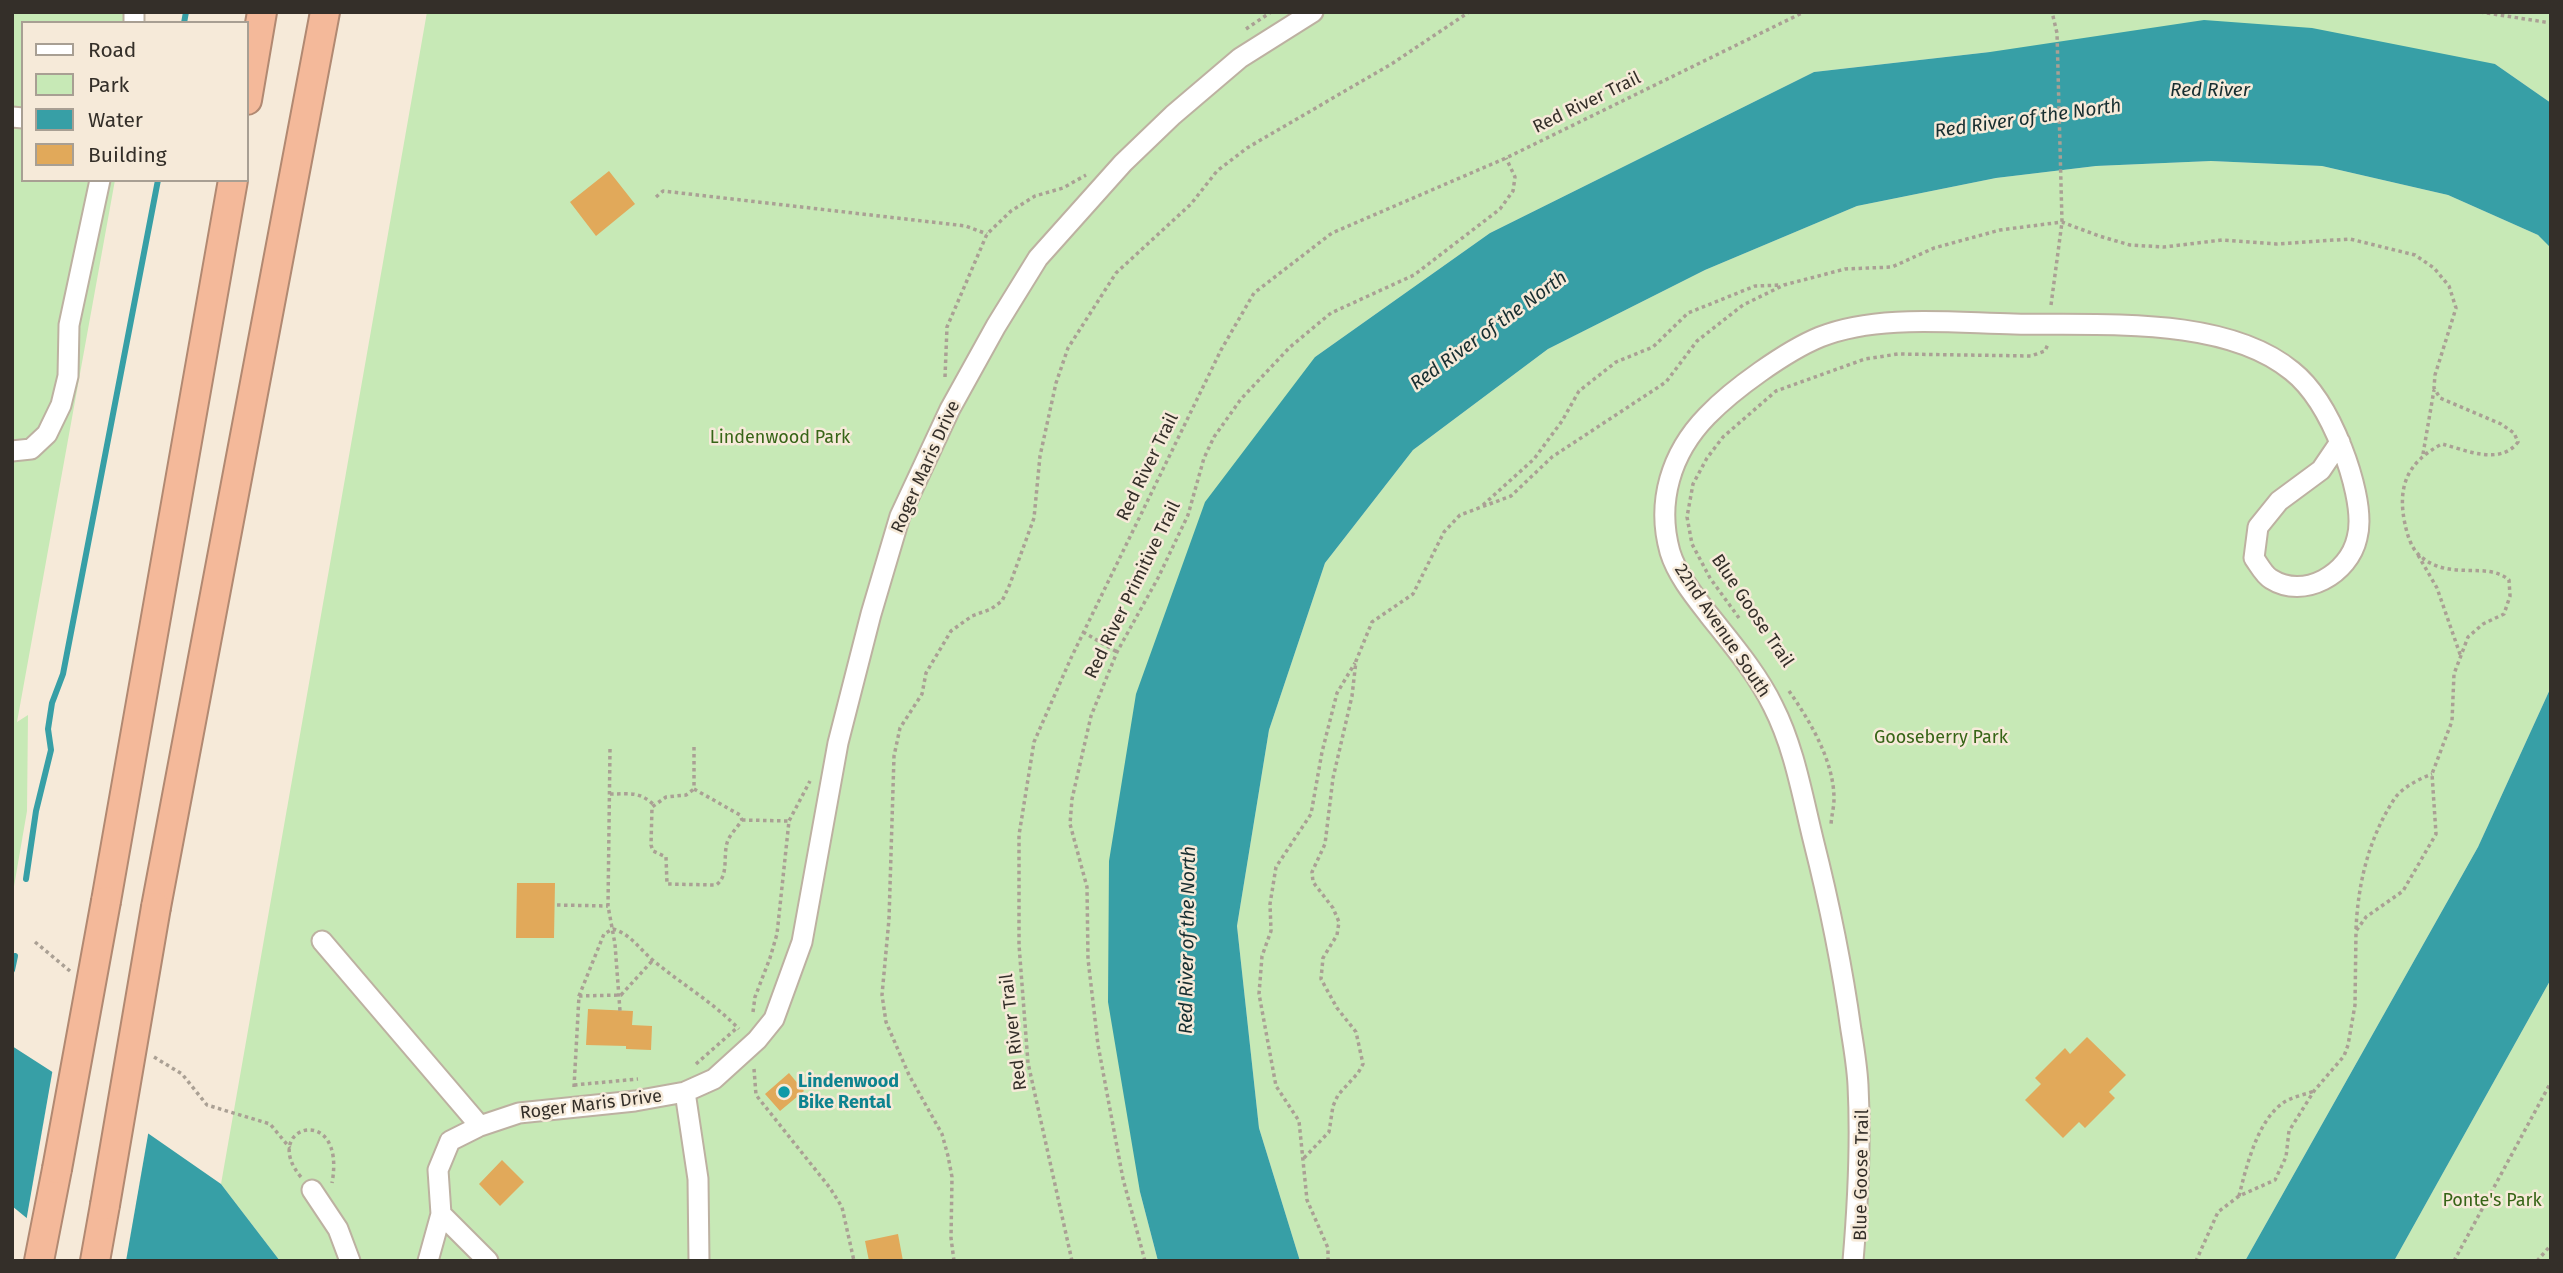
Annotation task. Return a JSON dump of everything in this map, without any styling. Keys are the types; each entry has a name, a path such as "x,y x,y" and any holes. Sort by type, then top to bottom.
{"highway":[{"path":"248,94 262,12"},
{"path":"95,1261 156,907 325,12"},
{"path":"39,1261 106,901 233,182"}],"street":[{"name":"Roger Maris Drive","path":"428,1261 441,1214 438,1170 450,1141 480,1126 519,1112 635,1101 685,1092 714,1079 752,1044 774,1019 802,942 838,743 871,614 900,516 950,409 1038,258 1123,163 1173,115 1240,58 1312,12"},
{"path":"12,451 31,449 47,433 61,405 68,376 69,326 100,182"},
{"name":"22nd Avenue South","path":"1853,1261 1858,1196 1858,1082 1847,1001 1826,889 1792,755 1773,706 1745,661 1691,592 1671,555 1665,516 1668,479 1682,448 1707,416 1770,365 1822,336 1860,327 1902,322 2137,326 2213,334 2258,350 2293,371 2321,403 2340,442 2354,486 2357,538 2343,566 2319,584 2292,588 2268,578 2254,558 2258,527 2279,501 2321,470 2340,442"},
{"path":"323,941 480,1126"},
{"name":"Roger Maris Drive","path":"685,1092 698,1179 699,1261"},
{"path":"312,1190 338,1229 350,1261"},
{"path":"441,1214 488,1261"}],"path":[{"path":"954,1261 951,1238 952,1177 948,1156 942,1134 909,1075 886,1022 882,995 889,919 894,756 900,727 922,694 926,673 951,631 972,616 991,609 1002,601 1034,518 1040,456 1056,383 1068,348 1116,273 1191,204 1217,171 1247,148 1393,63 1469,12"},
{"name":"Red River Trail","path":"1072,1261 1028,1063 1019,945 1019,835 1034,742 1083,632 1221,350 1254,293 1332,233 1506,158 1804,12"},
{"path":"2052,13 2059,12"},
{"path":"2480,12 2551,23"},
{"name":"Blue Goose Trail","path":"1745,628 1710,578 1692,544 1687,517 1693,484 1707,458 1723,437 1776,391 1865,359 1898,354 2031,356 2045,351 2049,341 2063,190 2057,33 2052,13"},
{"name":"Red River Primitive Trail","path":"1145,1261 1123,1179 1098,1045 1088,959 1087,887 1070,824 1072,799 1091,716 1117,652 1158,578 1188,515 1203,458 1214,437 1241,399 1290,347 1331,313 1414,275 1500,209 1513,191 1515,177 1506,158"},
{"path":"656,197 663,191 966,226 987,234"},
{"path":"1328,1261 1328,1248 1307,1200 1299,1121 1276,1086 1259,994 1262,956 1270,931 1270,904 1276,867 1311,814 1322,752 1337,693 1356,661 1372,622 1413,594 1444,532 1460,515 1511,495 1552,457 1665,382 1697,341 1743,305 1784,285 1844,269 1892,267 1934,248 2000,230 2062,222 2130,244 2164,247 2222,240 2276,244 2350,239 2415,255 2434,268 2449,286 2456,308 2435,374 2423,454"},
{"path":"1482,507 1534,459 1562,421 1579,391 1616,362 1653,347 1688,313 1755,286 1784,285"},
{"path":"2434,388 2440,397 2508,429 2514,433 2518,442 2512,450 2484,455 2442,444 2423,454 2410,470 2401,500 2407,534 2437,588 2460,657"},
{"path":"2356,931 2366,918 2403,891 2436,834 2432,774 2452,721 2454,674 2468,637 2483,624 2504,614 2511,596 2509,580 2501,573 2453,571 2433,564 2417,553"},
{"path":"1083,632 1117,652"},
{"path":"1304,1158 1329,1132 1338,1095 1363,1064 1356,1032 1336,1008 1321,979 1323,958 1337,934 1339,922 1333,908 1313,882 1312,872 1325,844 1333,778 1352,696 1356,661"},
{"name":"Blue Goose Trail","path":"1788,689 1820,746 1830,773 1834,798 1830,832"},
{"path":"694,747 694,789"},
{"path":"610,749 608,905 613,929 620,1010"},
{"path":"2196,1261 2218,1212 2239,1196 2275,1180 2286,1157 2289,1131 2314,1091 2344,1056 2355,1005 2357,898 2369,849 2396,796 2418,780 2432,774"},
{"path":"654,805 666,797 686,795 694,789"},
{"path":"694,789 740,815 743,820"},
{"path":"610,794 644,795 654,805 651,845 653,851 666,857 667,884 720,883 727,840 743,820"},
{"path":"743,820 789,821"},
{"path":"557,905 608,905"},
{"path":"573,1106 579,996 604,934 613,929 625,932 653,960 720,1010 752,1044 756,1096 842,1207 854,1261"},
{"path":"36,942 76,978"},
{"path":"579,996 617,996 653,960"},
{"path":"694,1067 738,1027"},
{"path":"148,1054 182,1074 207,1105 270,1124 290,1148 296,1170 312,1190"},
{"path":"574,1085 641,1079"},
{"path":"2454,1261 2551,1082"},
{"path":"2239,1196 2248,1159 2266,1123 2283,1103 2314,1091"},
{"path":"290,1148 294,1136 305,1129 316,1129 327,1139 333,1177 326,1210"},
{"path":"2537,1261 2551,1245"}],"green space":[{"path":"12,12 145,12 143,21 21,21 21,182 115,182 17,722 28,715 27,811 12,898"},
{"name":"Lindenwood Park","path":"427,12 2551,12 2551,103 2495,64 1990,52 1814,72 1490,233 1315,357 1140,1192 1158,1261 280,1261 221,1184"},
{"name":"Gooseberry Park","path":"2211,161 2322,166 2448,195 2538,235 2551,247 2551,687 2478,847 2245,1261 1300,1261 1259,1128 1237,926 1269,730 1325,563 1413,450 1548,349 1705,270 1857,206 1996,178 2096,166"},
{"name":"Ponte's Park","path":"2551,979 2551,1261 2394,1261"}],"water":[{"name":"Red River","path":"2204,20 2312,28 2495,64 2551,103 2551,248 2538,235 2448,195 2322,166 2211,161 2096,166 1996,178 1857,206 1705,270 1548,349 1413,450 1325,563 1269,730 1237,926 1259,1128 1300,1261 1158,1261 1140,1192 1108,1002 1109,861 1136,694 1205,502 1315,357 1490,233 1814,72 1990,52"},
{"path":"2551,687 2551,979 2394,1261 2245,1261 2478,847"},
{"path":"12,1046 221,1184 280,1261 79,1261 12,1206"}],"pier":[{"path":"53,1068 149,1129 126,1261 73,1261 26,1222"}],"building":[{"path":"609,171 635,204 596,236 570,202"},
{"path":"517,883 555,883 554,938 516,938"},
{"path":"588,1009 633,1011 632,1025 652,1026 651,1050 586,1045"},
{"path":"2087,1037 2126,1075 2109,1092 2115,1098 2085,1128 2079,1122 2063,1138 2025,1100 2041,1084 2035,1078 2065,1048 2070,1054"},
{"name":"Lindenwood Bike Rental","path":"789,1073 804,1091 780,1111 765,1094"},
{"path":"502,1160 524,1182 500,1206 479,1184"},
{"path":"898,1234 903,1261 869,1261 865,1241"}],"waterway":[{"path":"184,21 186,12"},
{"path":"26,879 36,811 51,750 48,729 52,703 63,674 158,182"},
{"path":"12,970 15,956"}],"place":[{"name":"Lindenwood Bike Rental","path":"784,1092"}],"water label":[{"name":"Red River of the North","path":"2028,119"},
{"name":"Red River of the North","path":"1489,331"},
{"name":"Red River of the North","path":"1188,940"}]}
